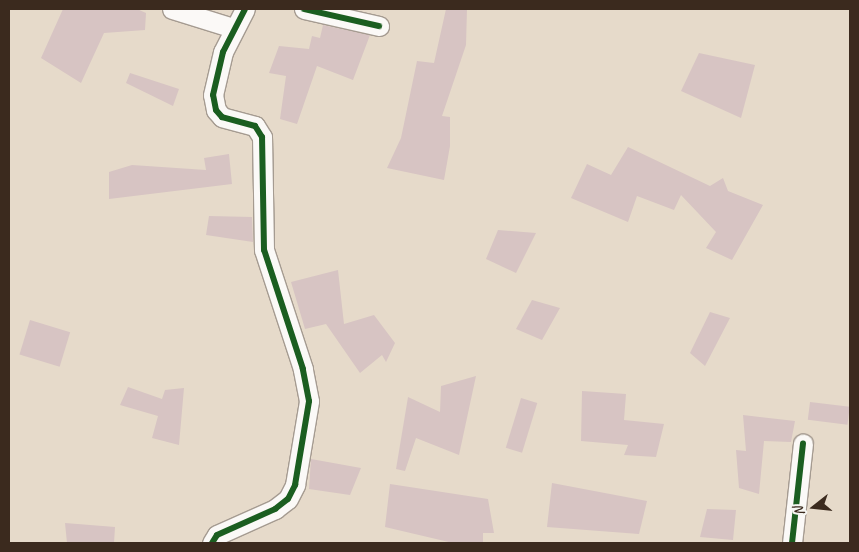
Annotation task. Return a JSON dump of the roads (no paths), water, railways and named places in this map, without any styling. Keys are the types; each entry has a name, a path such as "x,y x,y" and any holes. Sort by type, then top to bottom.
{"street":[{"path":"172,9 233,28"},
{"path":"212,543 217,535 275,509 288,499 295,485 309,401 302,369 264,250 262,137 255,126 222,117 216,110 213,95 223,52 233,28 245,9"},
{"path":"304,9 378,26"},
{"path":"792,543 803,444"}]}
